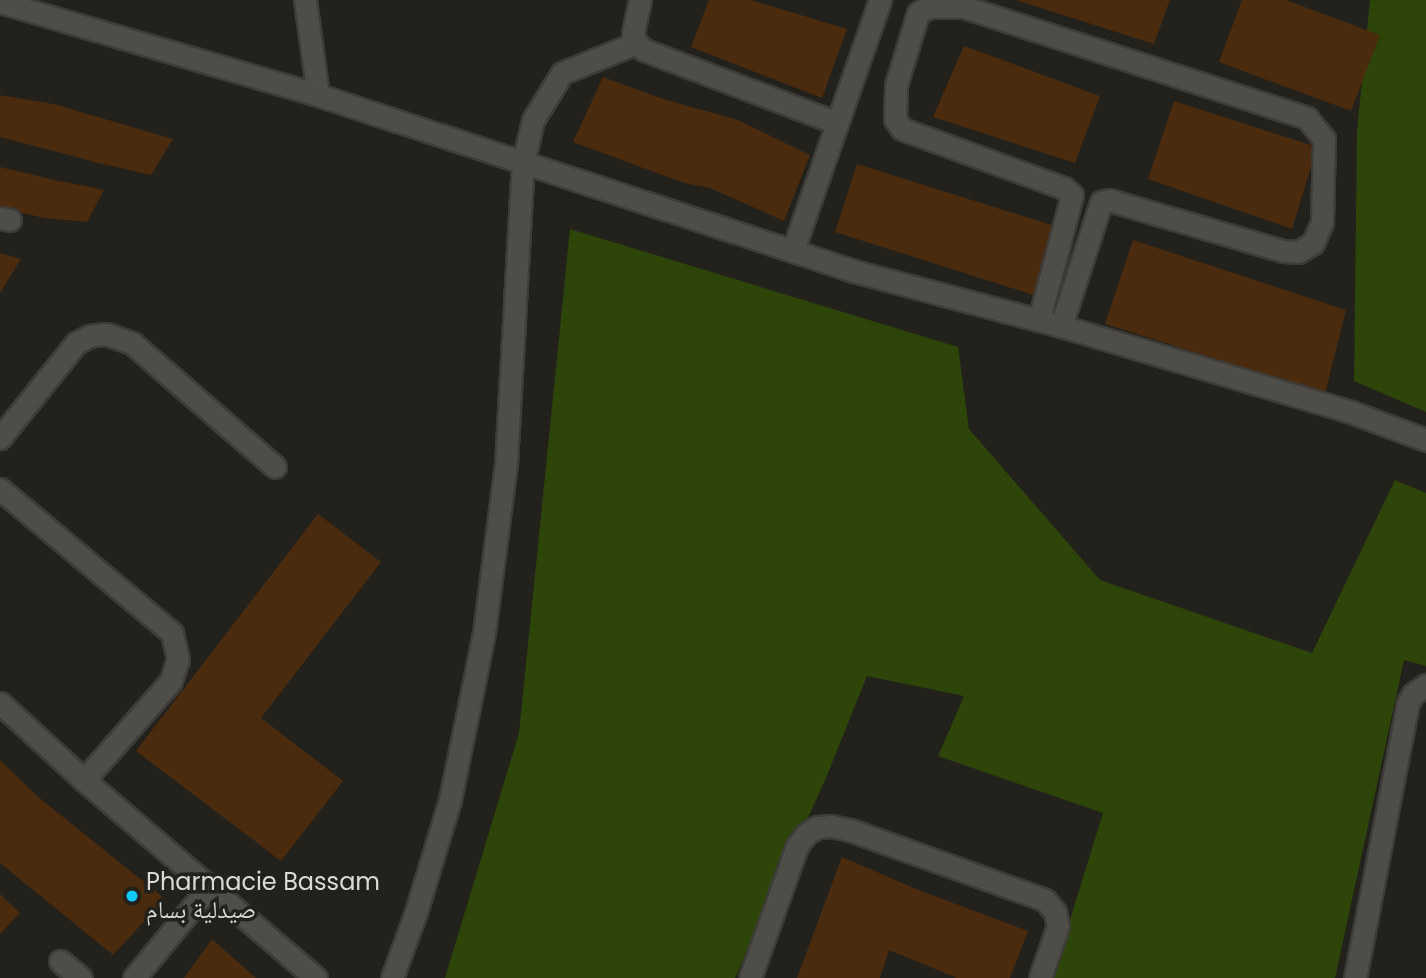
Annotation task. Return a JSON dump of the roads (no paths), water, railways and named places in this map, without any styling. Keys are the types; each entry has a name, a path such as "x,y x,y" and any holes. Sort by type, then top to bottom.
{"street":[{"path":"305,0 318,95"},
{"path":"640,0 633,33 636,43 644,50 837,123"},
{"path":"793,250 880,0"},
{"path":"0,2 318,95 854,271 1061,326 1351,412 1426,440"},
{"path":"1039,320 1072,195 1064,188 902,129 894,119 896,85 918,13 929,7 964,7 1307,118 1324,139 1322,222 1313,243 1298,252 1283,251 1109,200 1101,202 1061,326"},
{"path":"391,978 416,912 450,800 484,633 509,440 523,163 533,120 562,74 636,43"},
{"path":"0,438 76,343 89,336 106,334 132,343 275,467"},
{"path":"0,489 172,633 178,659 171,681 85,780"},
{"path":"1355,978 1408,703 1413,694 1426,685"},
{"path":"5,717 85,780 316,978"},
{"path":"750,978 797,846 806,834 817,827 831,827 850,830 1045,900 1055,912 1058,926 1040,978"},
{"path":"134,978 209,887"},
{"path":"60,961 81,978"}],"place":[{"name":"Pharmacie Bassam صيدلية بسام","path":"132,896"}]}
